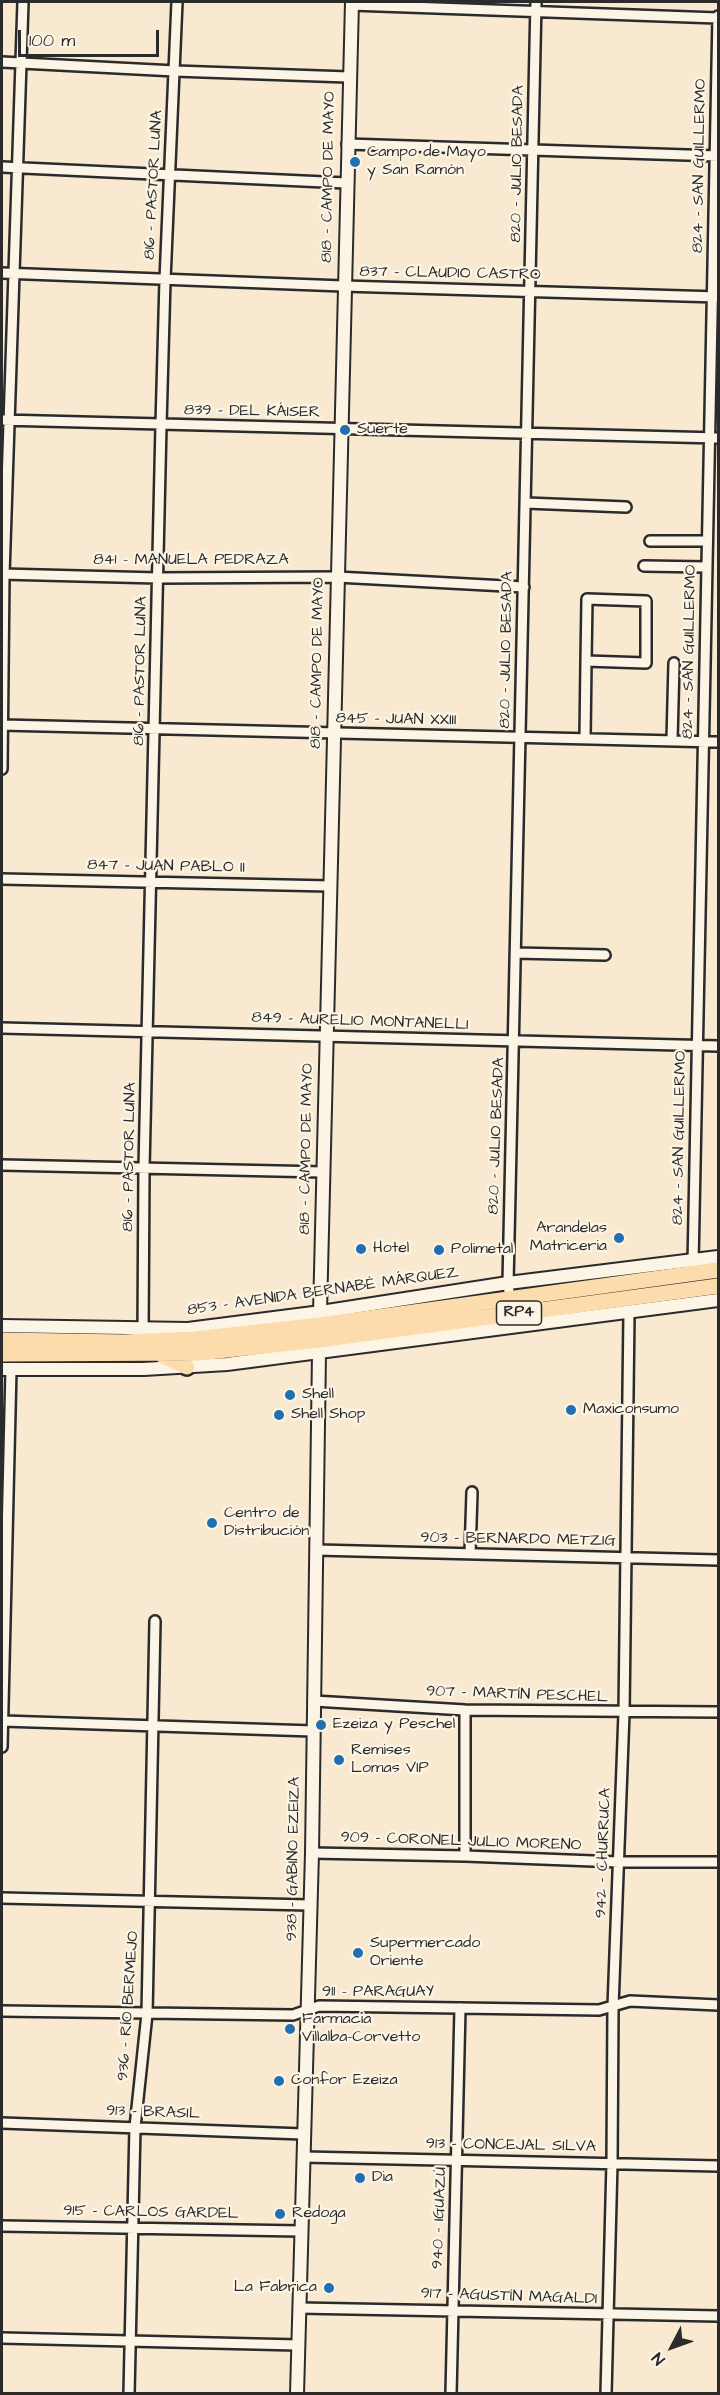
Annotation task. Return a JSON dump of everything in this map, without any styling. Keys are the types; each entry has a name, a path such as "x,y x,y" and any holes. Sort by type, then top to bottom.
{"main road":[{"name":"853 - AVENIDA BERNABÉ MÁRQUEZ","path":"2,1354 160,1355 199,1353 694,1266 718,1270"},
{"name":"853 - AVENIDA BERNABÉ MÁRQUEZ","path":"2,1340 143,1336 195,1339 320,1332 718,1286"},
{"path":"160,1355 187,1367"}],"street":[{"path":"2,769 5,420 23,2"},
{"name":"816 - PASTOR LUNA","path":"143,1336 144,1168 161,425 177,2"},
{"path":"351,3 536,6 718,17"},
{"name":"818 - CAMPO DE MAYO","path":"320,1332 351,3"},
{"name":"820 - JULIO BESADA","path":"510,1299 508,1283 536,6"},
{"name":"824 - SAN GUILLERMO","path":"696,1289 694,1266 696,1046 705,741 706,567 715,438 718,17"},
{"path":"2,62 348,77"},
{"path":"347,144 717,156"},
{"path":"2,167 346,183"},
{"name":"837 - CLAUDIO CASTRO","path":"2,273 716,297"},
{"name":"839 - DEL KÁISER","path":"5,420 715,438"},
{"path":"526,503 626,507"},
{"path":"650,541 707,541"},
{"path":"644,566 706,567"},
{"name":"841 - MANUELA PEDRAZA","path":"3,574 158,578 337,577 524,587"},
{"path":"585,738 586,660 587,599 646,601 646,663 586,660"},
{"path":"672,740 674,663"},
{"name":"845 - JUAN XXIII","path":"2,725 718,742"},
{"name":"847 - JUAN PABLO II","path":"2,879 330,886"},
{"path":"516,952 605,955"},
{"name":"849 - AURELIO MONTANELLI","path":"2,1028 718,1046"},
{"path":"2,1165 323,1172"},
{"name":"853 - AVENIDA BERNABÉ MÁRQUEZ","path":"6,1369 187,1367 227,1364 320,1332 508,1283 694,1266 718,1257"},
{"name":"853 - AVENIDA BERNABÉ MÁRQUEZ","path":"320,1332 629,1313 718,1300"},
{"name":"942 - CHURRUCA","path":"606,2394 612,2163 613,2007 624,1713 629,1313"},
{"name":"853 - AVENIDA BERNABÉ MÁRQUEZ","path":"2,1326 143,1336"},
{"name":"938 - GABINO EZEIZA","path":"297,2394 312,1853 320,1332"},
{"path":"2,1747 6,1369"},
{"path":"470,1554 472,1492"},
{"name":"903 - BERNARDO METZIG","path":"317,1550 718,1560"},
{"name":"936 - RÍO BERMEJO","path":"129,2394 135,2127 147,2014 156,1621"},
{"name":"907 - MARTÍN PESCHEL","path":"314,1701 465,1710 718,1712"},
{"path":"465,1710 465,1856"},
{"path":"3,1721 313,1731"},
{"name":"909 - CORONEL JULIO MORENO","path":"312,1853 619,1862 718,1862"},
{"path":"2,1898 309,1905"},
{"name":"911 - PARAGUAY","path":"2,2011 293,2015 319,2006 598,2010 630,2001 718,2005"},
{"name":"940 - IGUAZÚ","path":"451,2394 460,2008"},
{"name":"913 - BRASIL","path":"2,2123 303,2134"},
{"name":"913 - CONCEJAL SILVA","path":"303,2157 718,2166"},
{"name":"915 - CARLOS GARDEL","path":"2,2226 301,2230"},
{"name":"917 - AGUSTÍN MAGALDI","path":"299,2308 718,2316"},
{"path":"2,2338 298,2345"}],"place":[{"name":"Campo de Mayo y San Ramón","path":"355,162"},
{"name":"Suerte","path":"345,430"},
{"name":"Arandelas Matriceria","path":"619,1238"},
{"name":"Hotel","path":"361,1249"},
{"name":"Polimetal","path":"439,1250"},
{"name":"Shell","path":"290,1395"},
{"name":"Maxiconsumo","path":"571,1410"},
{"name":"Shell Shop","path":"279,1415"},
{"name":"Centro de Distribución","path":"212,1523"},
{"name":"Ezeiza y Peschel","path":"321,1725"},
{"name":"Remises Lomas VIP","path":"339,1760"},
{"name":"Supermercado Oriente","path":"358,1953"},
{"name":"Farmacia Villalba-Corvetto","path":"290,2029"},
{"name":"Confor Ezeiza","path":"279,2081"},
{"name":"Dia","path":"360,2178"},
{"name":"Redoga","path":"280,2214"},
{"name":"La Fabrica","path":"329,2288"}]}
